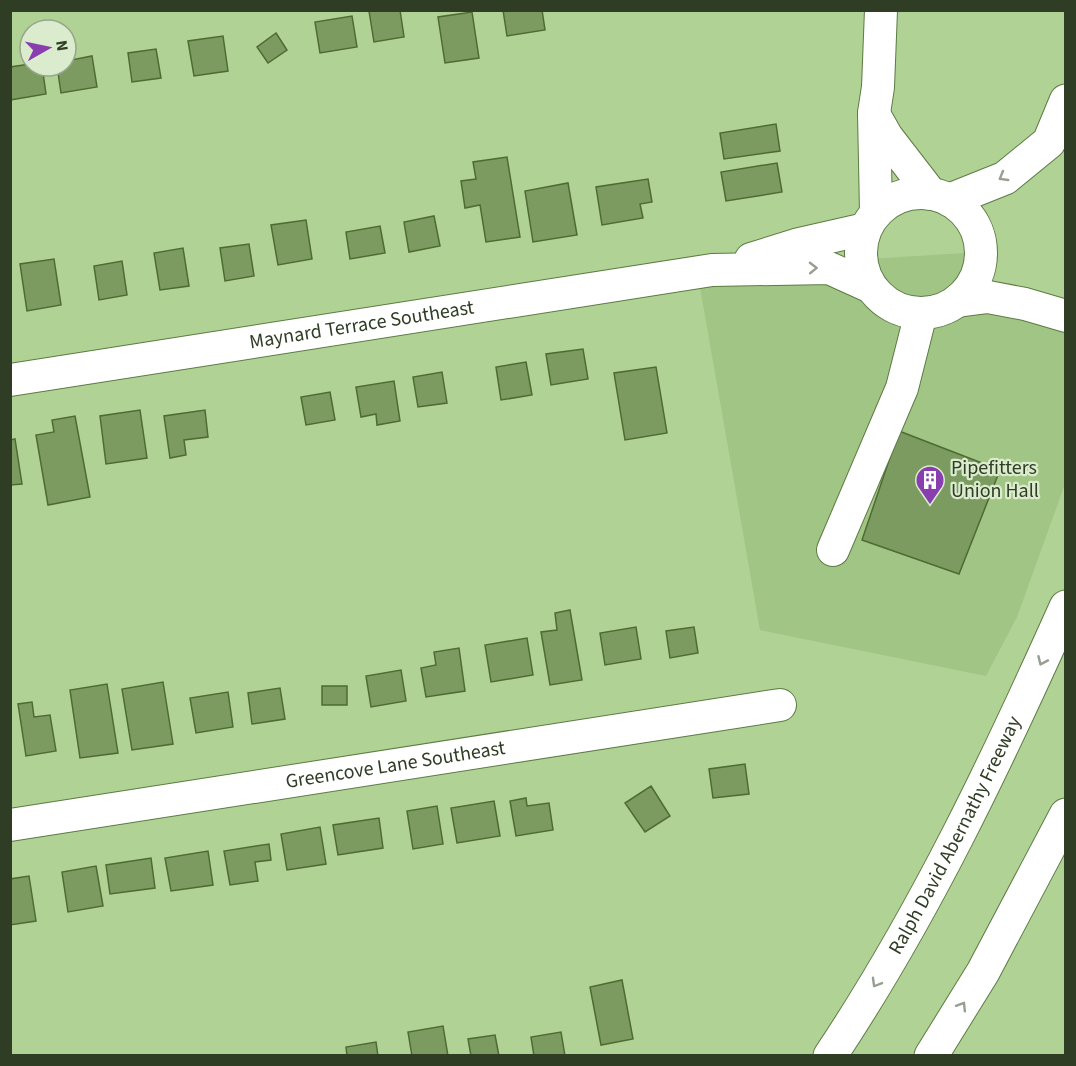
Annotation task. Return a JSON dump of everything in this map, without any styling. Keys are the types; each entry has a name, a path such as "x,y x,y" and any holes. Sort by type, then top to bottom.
{"highway":[{"path":"940,197 1005,178 1049,142 1065,101"},
{"name":"Ralph David Abernathy Freeway","path":"831,1056 922,904 1018,714 1065,607"},
{"path":"931,1056 983,972 1065,815"}],"street":[{"path":"881,10 878,87 874,113 871,220 861,249 863,268 871,287 884,301 902,310 921,313 940,310 957,301 971,286 978,268 981,249"},
{"path":"874,113 887,137 940,197 965,213 976,230 981,249 998,277 1025,304"},
{"path":"871,220 892,200 911,193 940,197"},
{"name":"Maynard Terrace Southeast","path":"10,380 712,270 871,220"},
{"name":"Maynard Terrace Southeast","path":"712,270 830,268 871,287"},
{"path":"957,301 988,297 1065,315"},
{"path":"833,550 902,388 921,313"},
{"name":"Greencove Lane Southeast","path":"10,825 780,705"}],"shaded area":[{"path":"980,252 965,286 1065,317 1065,484 1017,617 986,676 760,630 697,270"}],"building":[{"path":"400,10 404,37 374,42 369,11"},
{"path":"503,10 542,10 545,30 507,36"},
{"path":"472,12 479,58 445,63 438,17"},
{"path":"352,16 357,47 320,53 315,22"},
{"path":"276,33 287,50 268,63 257,47"},
{"path":"223,36 228,71 194,76 188,41"},
{"path":"156,49 161,78 132,82 128,53"},
{"path":"92,56 97,87 61,93 59,78 78,78 78,59"},
{"path":"18,66 18,78 44,78 46,94 10,100 10,67"},
{"path":"776,124 780,151 724,159 720,133"},
{"path":"507,157 520,237 486,242 480,205 465,208 461,181 476,179 473,162"},
{"path":"777,163 782,192 726,201 721,172"},
{"path":"648,179 652,202 640,204 643,218 602,225 596,187"},
{"path":"568,183 577,235 533,242 525,191"},
{"path":"434,216 440,246 409,252 404,222"},
{"path":"306,220 312,259 278,265 271,225"},
{"path":"380,226 385,253 350,259 346,232"},
{"path":"249,244 254,276 225,281 220,248"},
{"path":"183,248 189,286 160,290 154,253"},
{"path":"54,259 61,305 27,311 20,264"},
{"path":"122,261 127,295 99,300 94,266"},
{"path":"583,349 588,379 551,385 546,354"},
{"path":"526,362 532,395 501,400 496,367"},
{"path":"656,367 667,433 625,440 614,373"},
{"path":"442,372 447,403 418,407 413,377"},
{"path":"394,381 400,421 377,425 376,414 361,417 356,387"},
{"path":"330,392 335,420 306,425 301,397"},
{"path":"140,410 147,458 106,464 100,416"},
{"path":"205,410 208,437 184,440 186,455 170,458 164,416"},
{"path":"75,416 90,497 48,505 36,435 54,432 52,420"},
{"name":"Pipefitters Union Hall","path":"899,431 1000,470 959,574 862,540"},
{"path":"15,439 22,484 10,485 10,440"},
{"path":"570,610 582,680 550,685 541,632 557,630 555,613"},
{"path":"636,627 641,659 605,665 600,633"},
{"path":"694,627 698,653 670,658 666,631"},
{"path":"527,638 533,675 491,682 485,645"},
{"path":"459,648 465,691 426,697 421,668 436,665 434,652"},
{"path":"401,670 406,701 371,707 366,676"},
{"path":"163,682 173,744 132,750 122,689"},
{"path":"107,684 118,753 80,758 70,690"},
{"path":"322,686 347,686 347,705 322,705"},
{"path":"280,688 285,719 252,724 248,693"},
{"path":"228,692 233,727 196,733 190,698"},
{"path":"32,702 34,717 50,715 56,751 26,756 18,704"},
{"path":"745,764 749,794 713,798 709,769"},
{"path":"651,786 670,816 645,832 625,803"},
{"path":"526,798 527,806 549,803 553,830 516,836 510,801"},
{"path":"494,801 500,836 457,843 451,808"},
{"path":"437,806 443,844 413,849 407,811"},
{"path":"379,818 383,848 338,855 333,825"},
{"path":"320,827 326,864 287,870 281,834"},
{"path":"269,844 271,860 255,862 258,881 230,885 224,851"},
{"path":"208,851 213,885 171,891 165,858"},
{"path":"151,858 155,888 110,894 106,865"},
{"path":"96,866 103,906 68,912 62,872"},
{"path":"29,876 36,921 10,925 10,879"},
{"path":"622,980 633,1039 601,1045 590,987"},
{"path":"443,1026 448,1056 412,1056 408,1032"},
{"path":"561,1032 565,1056 534,1056 531,1037"},
{"path":"495,1035 499,1056 471,1056 468,1039"},
{"path":"376,1042 378,1056 347,1056 346,1047"}],"place":[{"name":"Pipefitters Union Hall","path":"930,506"}]}
